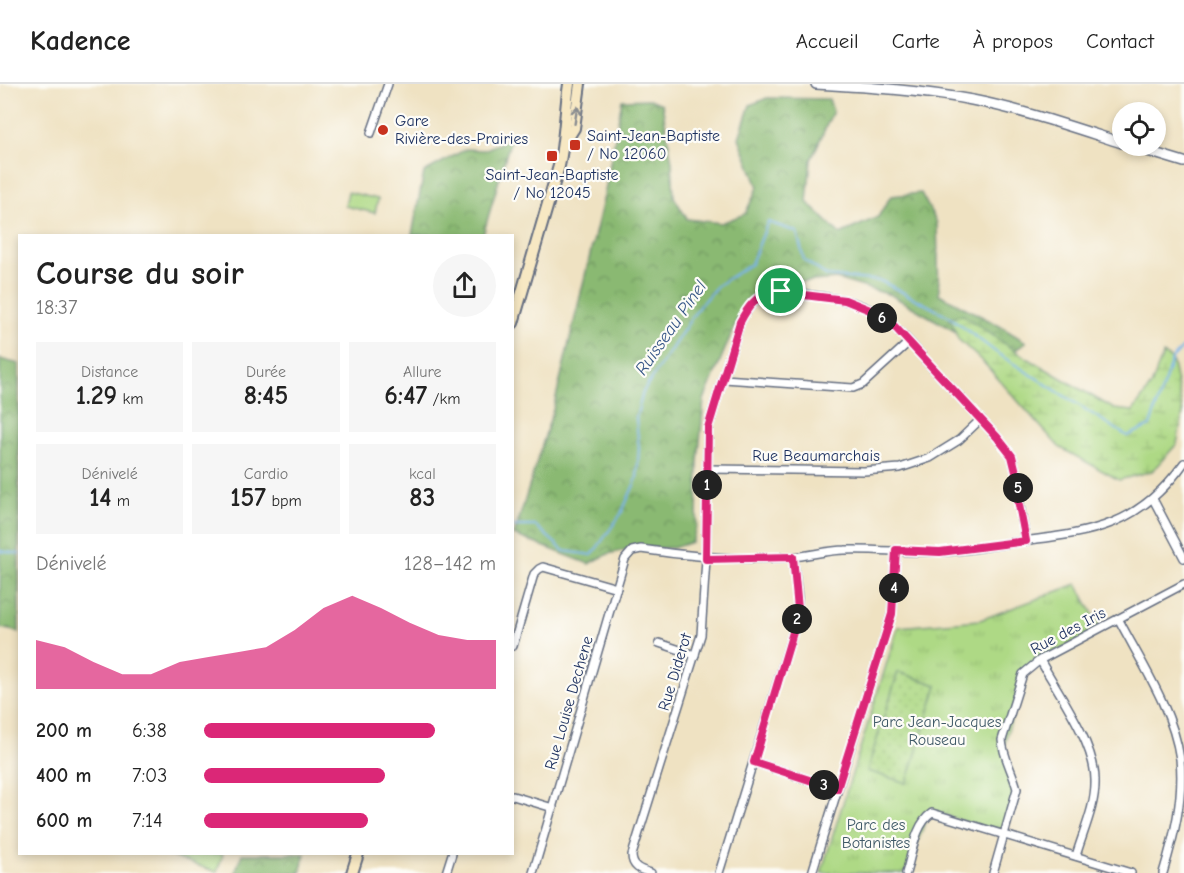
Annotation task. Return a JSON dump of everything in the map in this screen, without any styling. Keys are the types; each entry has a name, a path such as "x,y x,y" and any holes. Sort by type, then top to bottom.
{"main road":[{"path":"564,144 563,128 569,84"},
{"path":"514,319 564,144 574,128 580,84"},
{"path":"352,873 358,855"}],"street":[{"path":"371,133 388,84"},
{"path":"816,84 902,90 973,100 1112,140"},
{"path":"1164,156 1184,162"},
{"name":"Rue Diderot","path":"651,873 637,868 632,855 701,635 706,559 708,428 740,322 749,306 763,294 781,291 845,300 870,310 894,326 909,342"},
{"path":"724,378 853,388 863,384 909,342 981,419 1012,456 1026,541"},
{"name":"Rue Beaumarchais","path":"707,469 864,471 900,468 930,458 959,440 981,419"},
{"path":"706,559 793,557 843,550 940,552 1066,537 1104,527 1128,515 1153,499 1184,463"},
{"path":"1153,499 1184,558"},
{"name":"Rue Louise Dechene","path":"533,873 626,559 632,551 641,549 706,559"},
{"path":"812,873 892,614 896,550"},
{"path":"719,873 797,619 793,557"},
{"path":"514,643 534,574 539,569 543,567 617,588"},
{"name":"Rue des Iris","path":"993,873 1017,789 1003,750 1002,740 1023,674 1041,660 1184,584"},
{"path":"1119,620 1163,707 1174,734 1180,760 1181,796 1175,830 1163,873"},
{"path":"659,643 695,655"},
{"path":"1041,660 1082,733 1093,765 1094,797 1076,856"},
{"path":"754,762 837,789"},
{"path":"514,796 552,808"},
{"path":"906,873 923,820 932,813 1131,873"},
{"path":"446,873 452,855"}],"green space":[{"path":"767,98 829,99 833,111 811,160 807,202 840,234 878,217 891,196 921,193 937,223 939,294 1026,342 1004,359 891,295 836,279 769,285 745,301 704,400 698,462 697,524 692,542 673,548 634,548 608,554 589,564 514,535 553,410 604,196 622,100 650,99 662,104 672,162 674,197 687,219 721,223 745,214 758,187 739,138 750,105"},
{"path":"511,138 483,234 412,234 424,172 466,149 484,150"},
{"path":"348,192 378,199 375,213 345,206"},
{"path":"963,315 1017,352 1114,409 1133,411 1151,386 1163,354 1172,359 1183,413 1177,444 1152,471 1119,480 1059,447 984,363 958,339 950,317"},
{"path":"0,359 18,364 18,632 0,628"},
{"name":"Parc Jean-Jacques Rouseau","path":"1077,584 1101,629 1040,660 1023,674 1003,750 1017,789 1005,834 934,812 927,817 906,873 821,873 898,627 980,620"},
{"path":"898,672 937,685 907,783 867,771"},
{"path":"167,855 223,855 217,872"},
{"path":"242,855 305,855 300,873 235,873"}],"waterway":[{"name":"Ruisseau Pinel","path":"514,526 536,526 564,551 592,555 621,514 637,478 639,448 636,418 643,392 700,305 718,285 751,264 768,222 797,232 804,260 827,276 881,281 950,317 997,353 1127,436 1150,426 1172,359 1184,346"},
{"name":"Ruisseau Pinel","path":"0,551 18,554"}],"place":[{"name":"Gare Rivière-des-Prairies","path":"383,130"},
{"name":"Saint-Jean-Baptiste / No 12060","path":"575,145"},
{"name":"Saint-Jean-Baptiste / No 12045","path":"552,156"}],"route":[{"path":"781,291 845,300 870,310 894,326 1012,456 1026,541 940,552 896,550 892,614 837,789 754,762 797,619 793,557 706,559 707,446 712,411 740,322 749,306 763,294 781,291"}],"park label":[{"name":"Parc des Botanistes","path":"876,834"}]}
